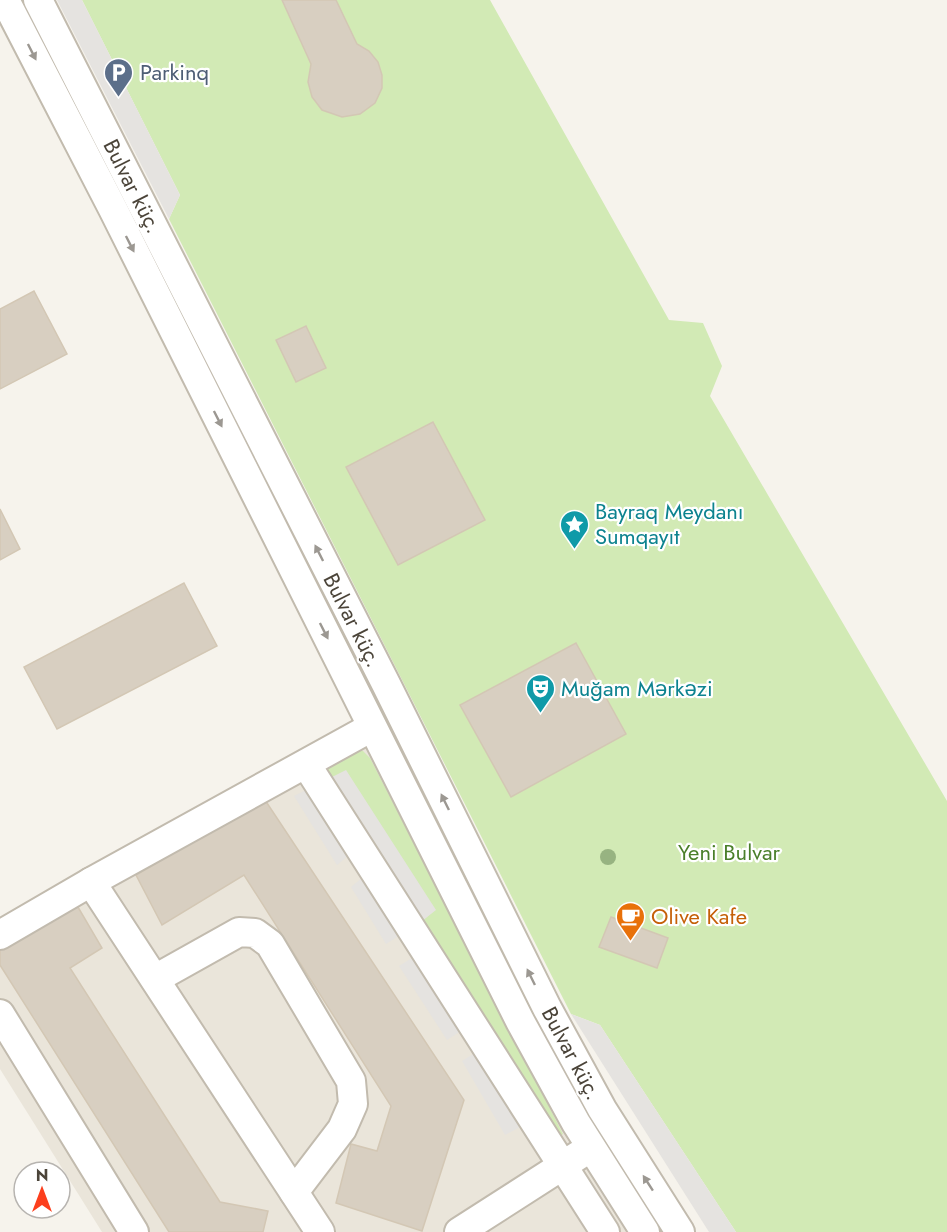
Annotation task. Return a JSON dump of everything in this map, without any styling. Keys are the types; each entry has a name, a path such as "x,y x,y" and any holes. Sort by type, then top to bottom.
{"street":[{"name":"Bulvar küç.","path":"5,0 113,209 520,1021 591,1148 645,1232"},
{"name":"Bulvar küç.","path":"38,0 386,684 547,1008 602,1109 680,1232"},
{"path":"113,209 138,196"},
{"path":"0,935 91,882 372,728"},
{"path":"306,764 605,1232"},
{"path":"91,882 320,1232"},
{"path":"155,979 238,932 255,933 270,944 351,1081 353,1104 342,1129 294,1192"},
{"path":"520,1021 547,1008"},
{"path":"0,1014 135,1232"},
{"path":"459,1232 591,1148"}],"shaded area":[{"name":"Parkinq","path":"57,0 82,0 180,195 169,219"},
{"path":"360,726 631,1232 102,1232 72,1184 72,1160 57,1160 0,1069 0,921"},
{"path":"346,770 436,910 386,944 351,887 362,878 349,855 337,865 294,796"},
{"path":"425,950 472,1024 447,1040 399,966"},
{"path":"571,1014 600,1025 736,1232 709,1232"},
{"path":"486,1046 533,1120 505,1135 462,1061"}],"green space":[{"name":"Yeni Bulvar","path":"82,0 490,0 669,320 703,323 722,366 710,396 947,801 947,1232 736,1232 600,1025 571,1014 169,219 180,195"},
{"path":"351,747 363,751 370,758 563,1134 557,1138 422,921 435,910 346,771 329,780 326,769"}],"building":[{"path":"282,0 336,0 357,44 369,51 378,62 382,75 382,88 375,103 360,114 342,117 322,110 312,97 308,82 311,64"},
{"path":"34,291 67,354 0,389 0,309"},
{"path":"306,326 326,368 296,382 276,340"},
{"path":"433,422 485,520 398,565 346,467"},
{"path":"0,509 20,549 0,560"},
{"path":"184,583 217,646 57,729 24,667"},
{"path":"576,643 626,734 511,797 460,705"},
{"path":"265,800 464,1100 422,1231 336,1203 351,1144 377,1151 391,1106 244,875 162,925 136,875"},
{"path":"75,902 102,948 70,968 220,1202 268,1211 263,1232 169,1232 0,965 0,946"},
{"path":"611,917 668,938 657,968 599,947"}],"place":[{"name":"Parkinq","path":"119,98"},
{"name":"Bayraq Meydanı Sumqayıt","path":"574,550"},
{"name":"Muğam Mərkəzi","path":"540,714"},
{"name":"Olive Kafe","path":"630,942"}]}
